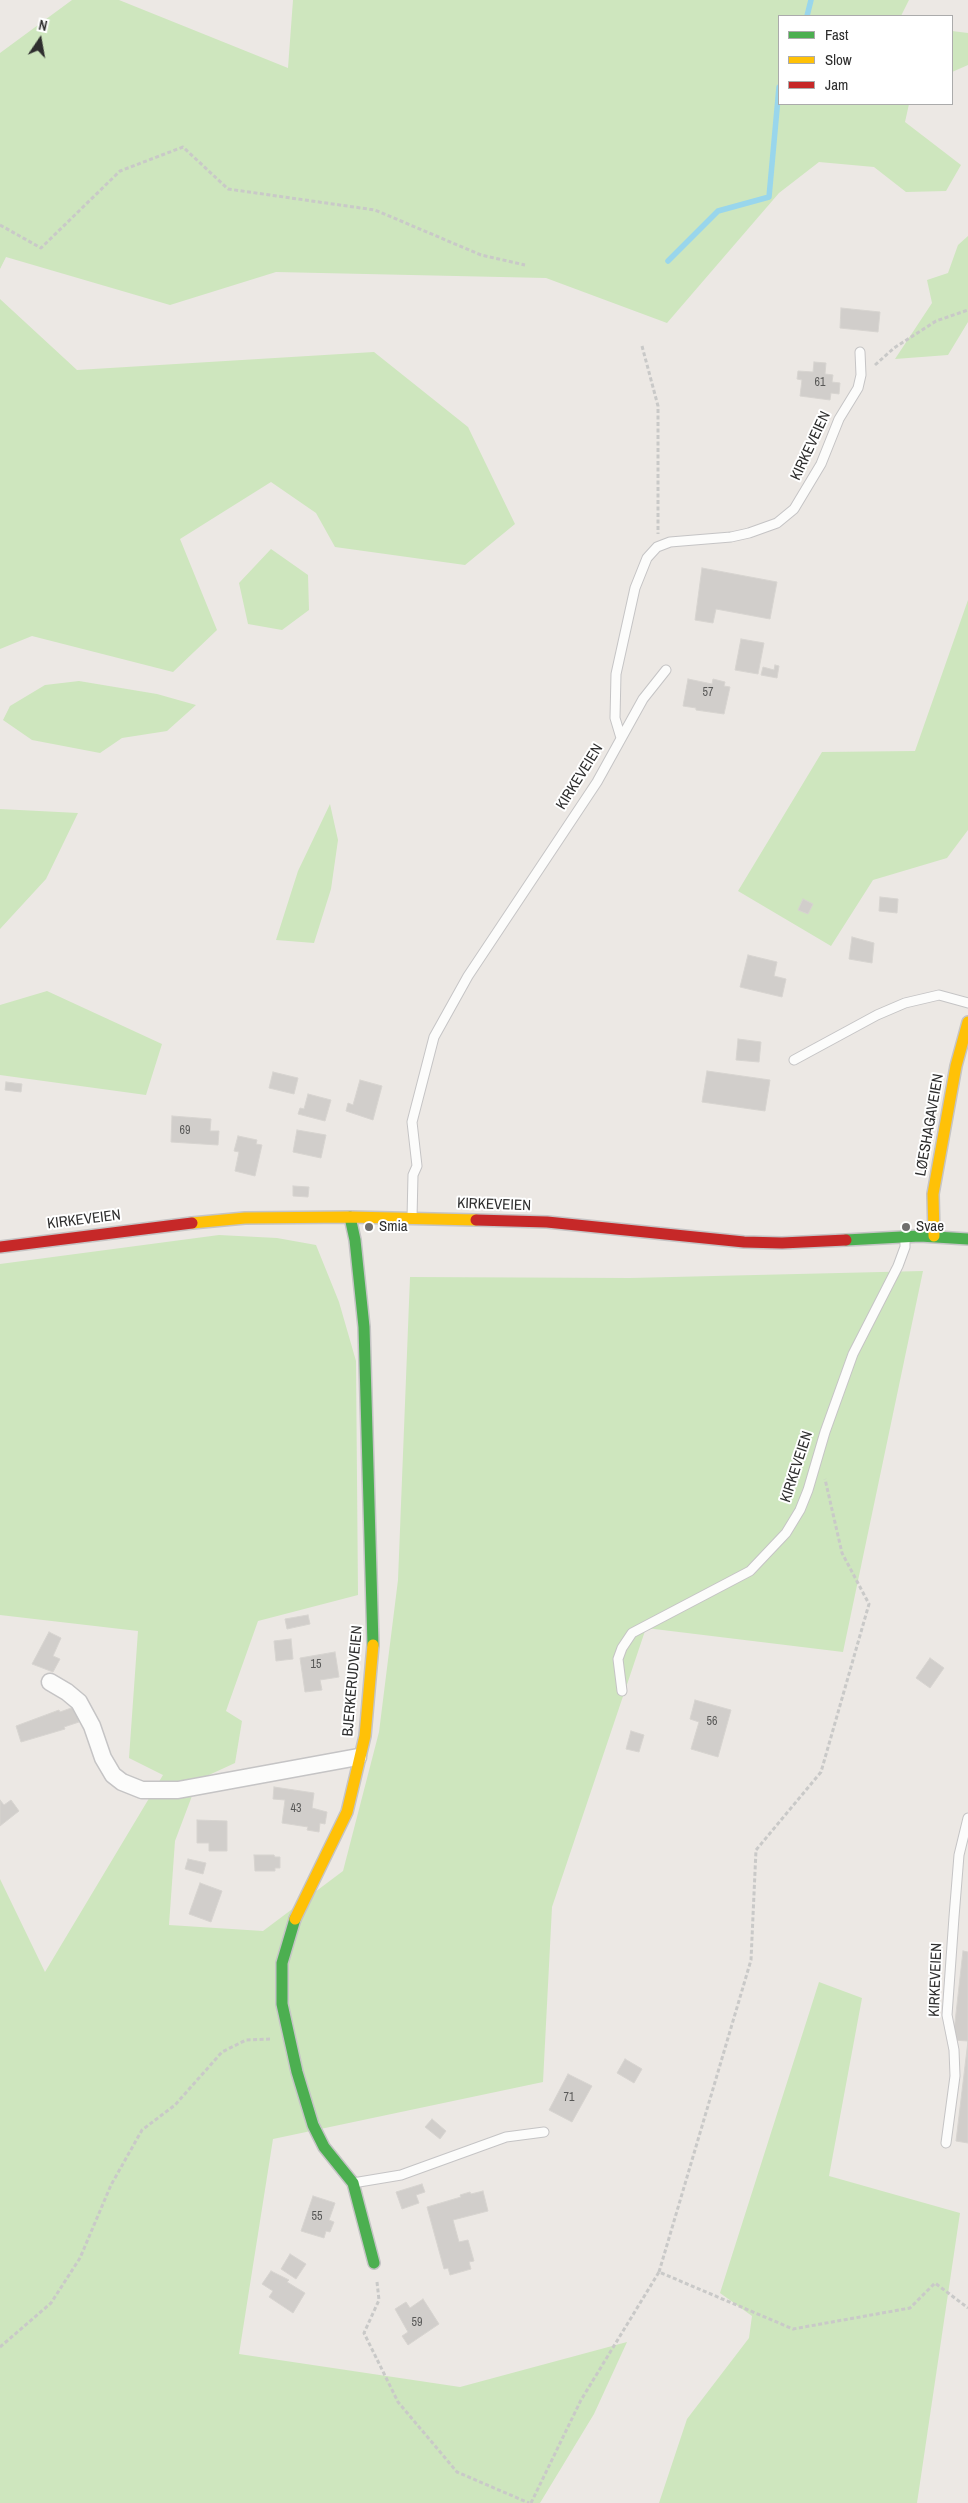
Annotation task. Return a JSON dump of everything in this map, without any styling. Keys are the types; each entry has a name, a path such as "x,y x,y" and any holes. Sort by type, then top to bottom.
{"street":[{"name":"LØESHAGAVEIEN","path":"934,1236 933,1194 956,1066 968,1022"},
{"name":"KIRKEVEIEN","path":"0,1247 192,1222 245,1218 350,1217 547,1222 744,1242 782,1243 904,1236 968,1239"},
{"name":"BJERKERUDVEIEN","path":"350,1217 355,1240 364,1326 373,1652 365,1736 358,1757 347,1812 328,1855 292,1925 282,1963 282,2004 312,2125 338,2168 352,2183 374,2263"},
{"path":"50,1682 79,1702 92,1726 103,1758 113,1775 122,1782 142,1790 178,1790 358,1757"}],"lane":[{"name":"KIRKEVEIEN","path":"412,1218 413,1175 417,1166 412,1122 434,1037 468,976 597,782 621,738 615,718 618,660 627,617 640,572 647,558 658,548 670,542 731,537 777,523 794,509 808,490 822,464 840,419 858,388 861,375 860,352"},
{"path":"621,738 643,699 666,670"},
{"path":"794,1060 877,1015 905,1003 939,995 968,1003"},
{"name":"KIRKEVEIEN","path":"622,1691 618,1659 626,1640 643,1626 730,1583 762,1561 786,1534 800,1510 853,1354 898,1266 905,1247 904,1236"},
{"name":"KIRKEVEIEN","path":"946,2143 955,2076 954,2050 947,2015 959,1855 968,1818"},
{"path":"352,2183 401,2175 506,2137 544,2132"}],"path":[{"path":"0,225 41,248 120,171 183,147 228,189 375,210 481,255 525,265"},
{"path":"858,388 877,361 894,348 936,321 968,310"},
{"path":"642,346 658,406 658,548"},
{"path":"374,2263 379,2300 364,2333 398,2402 457,2472 530,2503 582,2400 659,2272 751,1960 756,1850 821,1772 869,1604 842,1553 826,1480 813,1474"},
{"path":"0,2347 51,2303 80,2258 111,2185 142,2130 175,2105 222,2052 246,2040 290,2039"},
{"path":"659,2272 793,2329 910,2308 935,2283 968,2308"}],"green space":[{"path":"72,0 119,0 288,68 293,0 909,0 902,15 778,15 778,105 909,105 905,122 961,165 946,191 906,192 874,167 819,162 779,193 667,323 546,278 276,272 170,305 6,257 0,269 0,53"},
{"path":"953,31 968,33 968,65 953,72"},
{"path":"968,236 968,322 948,355 895,359 932,303 927,280 948,273 958,245"},
{"path":"0,299 77,370 374,352 468,427 515,524 465,565 335,547 316,513 271,482 180,539 217,630 173,672 32,636 0,649"},
{"path":"271,549 308,575 309,610 282,630 248,624 239,583"},
{"path":"968,600 968,830 947,858 873,880 831,946 738,891 822,752 915,751"},
{"path":"79,681 157,694 196,705 167,731 122,738 100,753 32,740 3,720 10,706 45,685"},
{"path":"330,804 338,840 331,889 314,943 276,940 298,871"},
{"path":"0,809 78,813 46,879 0,929"},
{"path":"47,991 162,1044 146,1095 0,1075 0,1005"},
{"path":"219,1235 277,1238 316,1245 339,1302 356,1361 358,1595 258,1621 226,1711 242,1721 235,1763 198,1780 175,1841 169,1925 263,1931 343,1871 379,1732 398,1580 410,1277 630,1278 923,1271 843,1652 646,1628 552,1907 543,2082 273,2139 239,2354 460,2387 627,2342 594,2414 540,2503 0,2503 0,1879 45,1972 163,1775 129,1758 138,1631 0,1615 0,1264"},
{"path":"819,1982 862,1998 829,2176 960,2213 917,2503 659,2503 687,2419 749,2338 752,2316 720,2293"}],"building":[{"path":"841,308 880,312 878,332 840,328"},
{"path":"814,362 826,363 825,374 833,375 832,382 840,383 839,394 831,393 830,400 800,396 802,380 797,379 798,371 813,372"},
{"path":"702,568 777,582 770,619 716,609 713,623 695,620"},
{"path":"741,639 764,643 758,674 735,670"},
{"path":"775,665 779,666 777,678 761,675 763,667 774,670"},
{"path":"688,679 712,684 713,679 725,682 724,686 730,687 724,714 683,706"},
{"path":"880,897 898,899 897,913 879,911"},
{"path":"803,899 813,904 808,914 798,910"},
{"path":"852,937 874,943 872,963 849,959"},
{"path":"748,955 777,962 774,976 786,979 782,997 740,987"},
{"path":"738,1039 761,1042 759,1062 736,1060"},
{"path":"707,1071 770,1080 765,1111 702,1102"},
{"path":"273,1072 298,1078 294,1094 269,1088"},
{"path":"360,1080 382,1086 373,1120 346,1111 348,1103 353,1105"},
{"path":"6,1082 22,1084 21,1092 5,1090"},
{"path":"308,1094 331,1100 325,1121 298,1114 300,1108 304,1109"},
{"path":"172,1116 211,1119 210,1131 219,1131 218,1145 171,1142"},
{"path":"297,1130 326,1135 321,1158 293,1152"},
{"path":"238,1136 257,1140 256,1144 262,1145 255,1176 235,1171 239,1152 234,1151"},
{"path":"293,1186 309,1187 308,1197 293,1196"},
{"path":"308,1615 310,1624 287,1629 285,1619"},
{"path":"49,1632 61,1638 53,1656 60,1659 53,1672 32,1664"},
{"path":"291,1639 293,1659 276,1661 274,1641"},
{"path":"335,1652 339,1677 320,1680 322,1690 305,1692 300,1658"},
{"path":"930,1658 944,1668 930,1688 916,1678"},
{"path":"695,1700 731,1710 718,1757 691,1749 699,1722 690,1719"},
{"path":"74,1707 79,1722 64,1727 65,1729 21,1742 16,1726 59,1710 60,1712"},
{"path":"631,1731 644,1735 639,1752 626,1749"},
{"path":"274,1787 314,1793 312,1808 327,1812 325,1824 320,1823 319,1832 307,1830 308,1827 282,1823 285,1800 273,1799"},
{"path":"0,1800 4,1805 11,1800 19,1811 0,1826"},
{"path":"197,1820 227,1821 227,1851 209,1851 209,1843 197,1843"},
{"path":"254,1855 274,1855 275,1857 280,1857 280,1868 275,1868 275,1871 255,1871"},
{"path":"188,1859 206,1863 203,1874 185,1869"},
{"path":"200,1883 222,1891 211,1922 189,1914"},
{"path":"963,1951 968,1952 968,2041 953,2040"},
{"path":"968,2041 968,2143 956,2141"},
{"path":"625,2059 642,2069 634,2083 617,2073"},
{"path":"568,2074 592,2086 572,2122 549,2110"},
{"path":"432,2119 446,2131 440,2139 425,2127"},
{"path":"422,2184 425,2192 416,2195 419,2203 402,2209 396,2192"},
{"path":"483,2191 488,2211 453,2220 459,2242 468,2240 474,2261 469,2262 471,2269 450,2275 448,2268 444,2269 427,2207 461,2197 460,2195 470,2192 471,2194"},
{"path":"313,2196 335,2203 329,2220 334,2222 330,2232 326,2231 324,2238 301,2231"},
{"path":"290,2254 306,2264 296,2279 281,2269"},
{"path":"271,2271 289,2280 287,2282 305,2293 293,2313 269,2297 273,2291 262,2284"},
{"path":"423,2299 439,2324 408,2345 402,2336 408,2332 395,2309 406,2302 410,2308"}],"waterway":[{"path":"807,15 811,0"},
{"path":"668,261 718,211 769,197 778,98"}],"traffic: fast":[{"path":"350,1217 355,1240 364,1327 373,1645"},
{"path":"846,1240 920,1236 968,1239"},
{"path":"295,1919 282,1963 282,2004 297,2072 313,2125 324,2147 353,2183 374,2263"}],"traffic: slow":[{"path":"934,1236 933,1194 956,1066 968,1022"},
{"path":"192,1223 245,1218 350,1217 476,1220"},
{"path":"295,1919 347,1812 365,1736 373,1645"}],"traffic: jam":[{"path":"476,1220 547,1222 744,1242 782,1243 846,1240"},
{"path":"0,1247 192,1223"}],"place":[{"name":"Smia","path":"369,1227"},
{"name":"Svae","path":"906,1227"}]}
